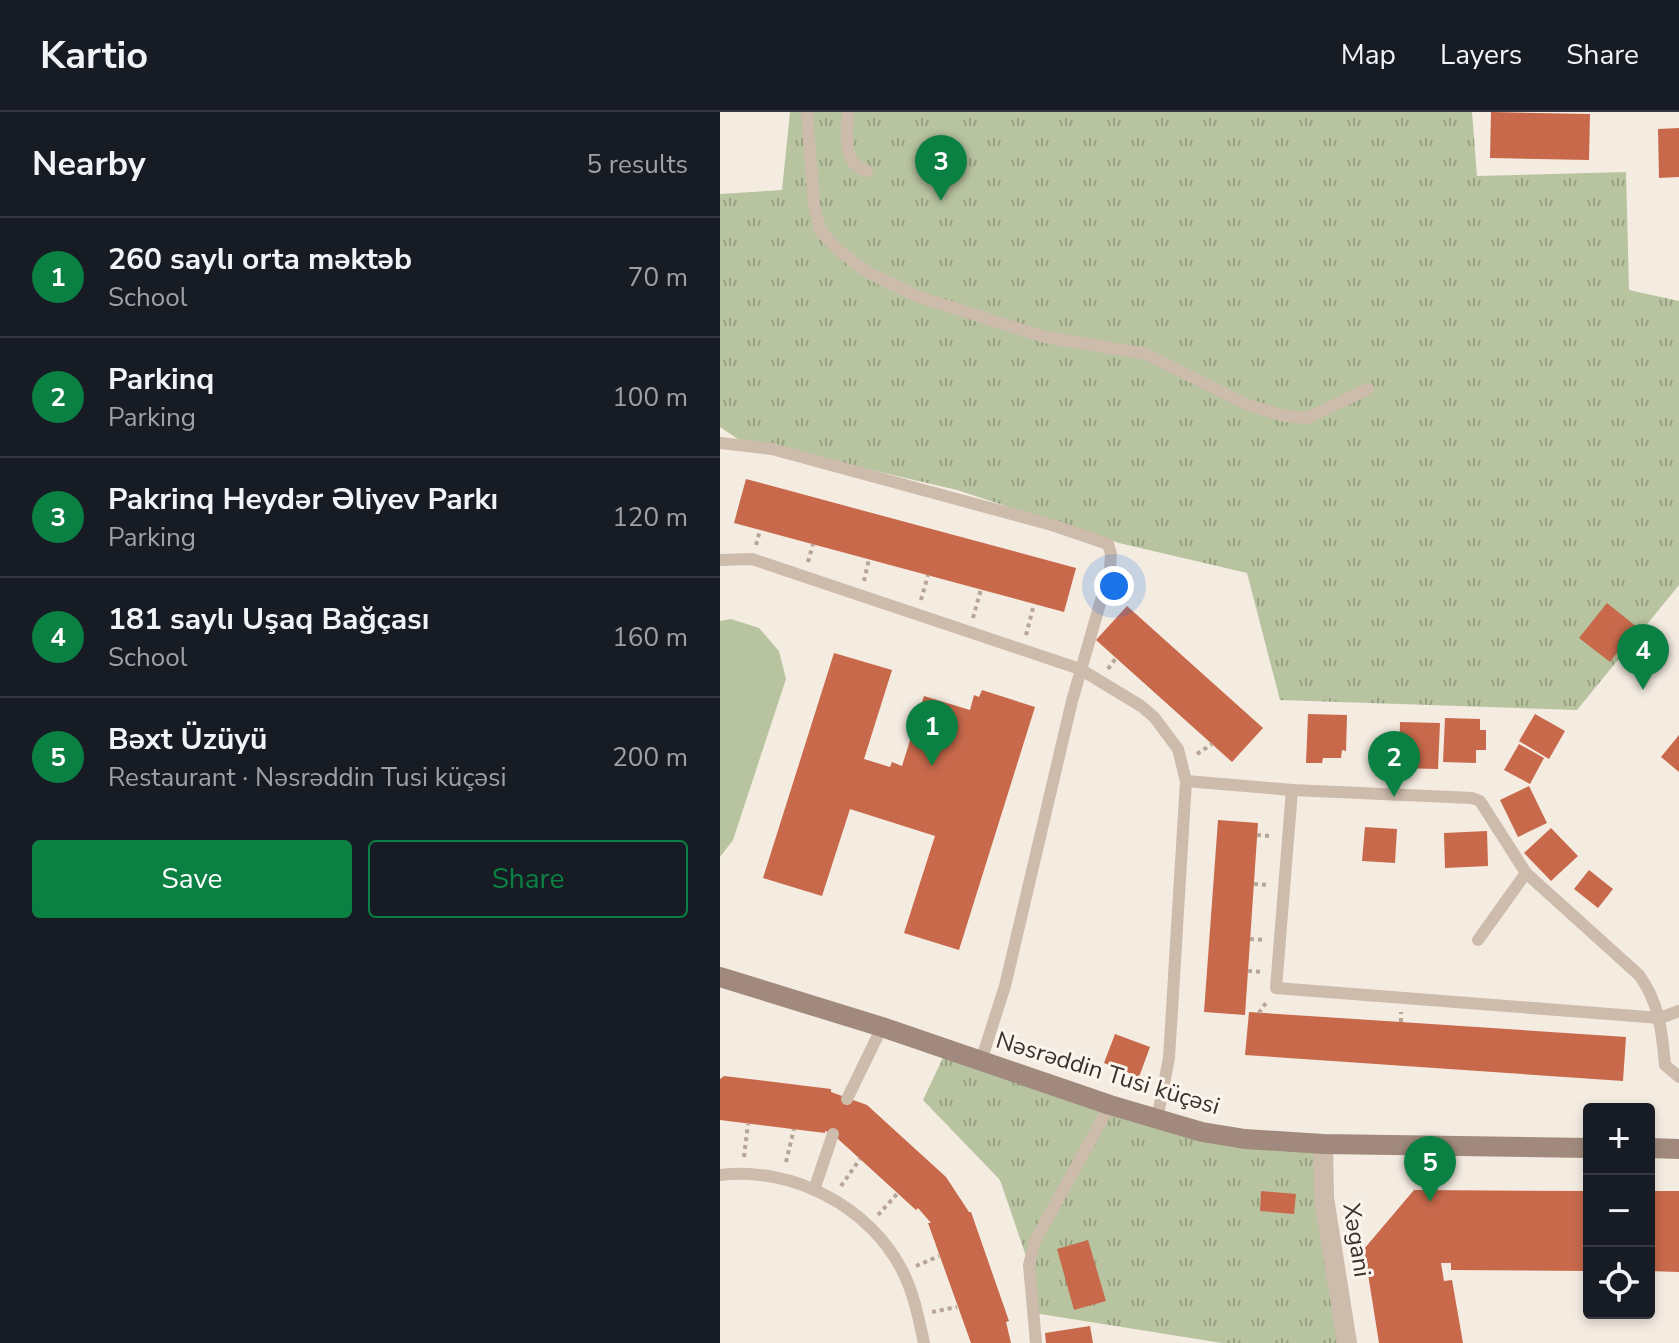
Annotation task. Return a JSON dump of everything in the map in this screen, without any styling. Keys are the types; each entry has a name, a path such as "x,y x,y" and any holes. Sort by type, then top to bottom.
{"main road":[{"name":"Nəsrəddin Tusi küçəsi","path":"720,977 882,1027 1110,1105 1202,1132 1245,1139 1323,1144 1583,1148"},
{"path":"1655,1148 1679,1149"}],"street":[{"name":"Xəgani","path":"1323,1144 1324,1198 1347,1343"}],"lane":[{"path":"807,112 814,205 820,230 838,250 867,272 919,297 1045,337 1146,354 1248,405 1285,416 1307,418 1368,389"},
{"path":"848,112 847,151 852,162 867,171"},
{"path":"720,443 772,449 1052,525 1108,544 1110,569 1080,669 1005,986 981,1061"},
{"path":"720,560 752,559 1080,669 1154,717 1178,749 1186,781 1169,1058 1157,1119"},
{"path":"1186,781 1292,790 1472,798 1480,801 1526,873 1639,975 1649,989 1660,1018 1665,1065 1679,1077"},
{"path":"1292,790 1276,988 1660,1018 1679,1011"},
{"path":"1478,940 1526,873"},
{"path":"847,1099 882,1027"},
{"path":"1036,1343 1029,1265 1035,1241 1110,1105"},
{"path":"814,1190 833,1134"},
{"path":"720,1175 743,1172 782,1179 832,1199 869,1224 903,1272 924,1343"}],"path":[{"path":"917,614 928,575"},
{"path":"969,631 981,589"},
{"path":"1022,649 1034,604"},
{"path":"743,1172 748,1124"},
{"path":"782,1179 794,1129"},
{"path":"832,1199 860,1159"},
{"path":"869,1224 898,1193"},
{"path":"903,1272 939,1256"},
{"path":"918,1315 957,1307"}],"green space":[{"path":"790,112 1472,112 1477,176 1626,172 1629,290 1679,301 1679,585 1577,710 1280,700 1247,573 1119,543 957,490 738,439 720,427 720,194 782,190"},
{"path":"731,619 759,628 779,651 786,679 733,840 720,857 720,621"},
{"path":"947,1049 1216,1134 1323,1144 1347,1343 1222,1343 1034,1313 1036,1285 1000,1180 923,1100"}],"building":[{"path":"1491,112 1590,114 1589,160 1490,158"},
{"path":"1679,128 1679,177 1659,178 1658,129"},
{"path":"746,479 1076,568 1064,612 734,523"},
{"path":"1607,603 1637,627 1610,662 1579,638"},
{"path":"1127,606 1263,728 1232,762 1096,640"},
{"path":"834,653 892,670 864,759 890,767 892,762 902,766 924,696 970,710 974,695 979,697 982,690 1035,707 959,950 904,933 935,836 850,809 822,896 763,878"},
{"path":"1308,714 1347,715 1346,751 1342,750 1341,758 1323,758 1322,763 1306,763"},
{"path":"1535,714 1565,731 1549,759 1519,741"},
{"path":"1445,718 1480,719 1480,730 1486,730 1486,750 1476,750 1476,763 1443,762"},
{"path":"1400,722 1440,723 1438,769 1399,768"},
{"path":"1679,735 1679,772 1661,757"},
{"path":"1519,744 1544,758 1530,784 1504,770"},
{"path":"1529,786 1547,823 1518,837 1500,800"},
{"path":"1218,820 1258,823 1245,1015 1204,1012"},
{"path":"1365,827 1397,829 1395,863 1362,861"},
{"path":"1551,828 1578,856 1551,881 1524,853"},
{"path":"1487,831 1488,866 1445,868 1444,833"},
{"path":"1589,870 1613,889 1598,908 1574,889"},
{"path":"1249,1012 1626,1037 1623,1081 1245,1055"},
{"path":"1115,1034 1150,1047 1139,1077 1104,1063"},
{"path":"724,1076 831,1089 831,1092 867,1105 946,1177 971,1212 1009,1321 1006,1322 1011,1343 971,1343 928,1223 931,1223 918,1208 916,1210 838,1136 825,1131 720,1120 720,1079"},
{"path":"1414,1190 1583,1191 1583,1271 1451,1270 1451,1263 1441,1263 1444,1281 1452,1280 1463,1343 1379,1343 1364,1249"},
{"path":"1261,1191 1296,1194 1294,1214 1260,1211"},
{"path":"1655,1191 1679,1191 1679,1272 1655,1271"},
{"path":"1088,1240 1106,1301 1074,1310 1057,1249"},
{"path":"1090,1326 1093,1343 1046,1343 1045,1333"}],"place":[{"name":"Pakrinq Heydər Əliyev Parkı","path":"941,201"},
{"name":"181 saylı Uşaq Bağçası","path":"1643,690"},
{"name":"260 saylı orta məktəb","path":"932,766"},
{"name":"Parkinq","path":"1394,797"},
{"name":"Bəxt Üzüyü","path":"1430,1202"}]}
